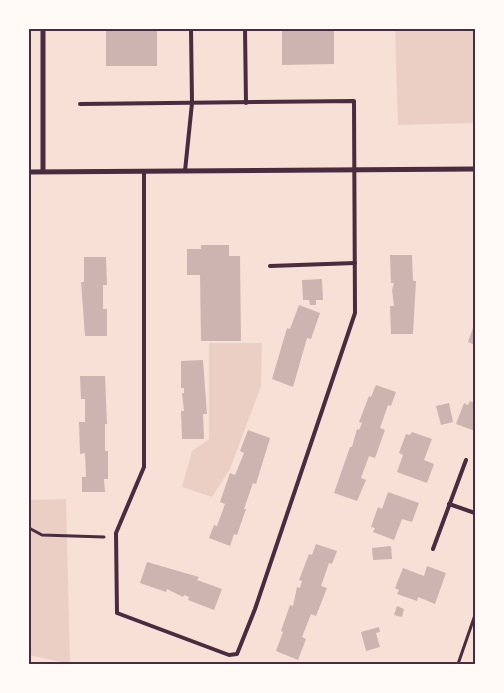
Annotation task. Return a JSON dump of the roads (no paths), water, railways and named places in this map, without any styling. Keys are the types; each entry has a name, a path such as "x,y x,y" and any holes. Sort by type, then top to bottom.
{"street":[{"path":"43,29 43,172"},
{"path":"29,172 475,169"}],"lane":[{"path":"185,171 192,103 191,29"},
{"path":"245,29 246,102"},
{"path":"80,104 354,102 355,313 238,654 229,654 117,613 116,533 144,467 144,171"},
{"path":"270,266 355,263"},
{"path":"432,549 466,460"},
{"path":"449,504 475,513"}]}
